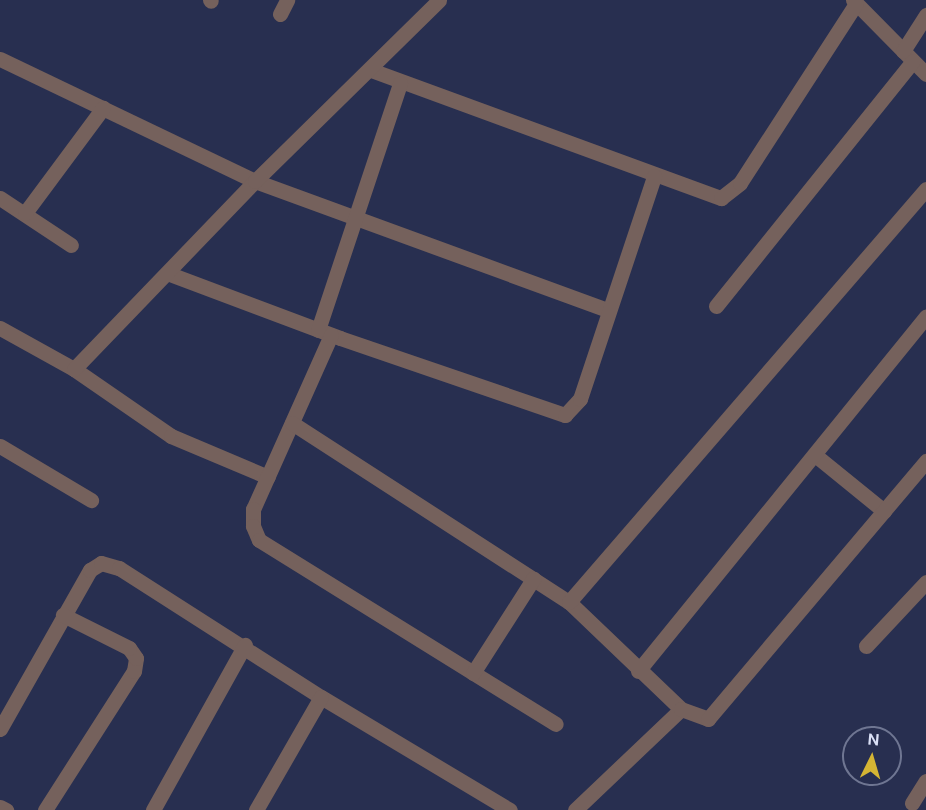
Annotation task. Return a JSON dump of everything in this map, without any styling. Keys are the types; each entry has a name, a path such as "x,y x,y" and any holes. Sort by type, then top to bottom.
{"street":[{"path":"74,369 255,181 371,70 439,0"},
{"path":"371,70 400,83 713,197 728,196 740,183 855,2 926,74"},
{"path":"716,306 908,56 926,15"},
{"path":"0,59 255,181 357,216 608,310"},
{"path":"400,83 357,216 324,333 292,423 253,509 253,526 258,540 556,724"},
{"path":"25,213 104,108"},
{"path":"167,273 324,333 566,415 580,399 654,176"},
{"path":"569,602 926,189"},
{"path":"0,198 71,245"},
{"path":"638,671 926,316"},
{"path":"0,328 74,369 171,436 268,477"},
{"path":"292,423 569,602 638,671 681,708 708,719 926,461"},
{"path":"0,446 91,500"},
{"path":"815,455 884,511"},
{"path":"0,729 90,570 101,562 119,568 244,645 321,697 510,810"},
{"path":"472,673 533,579"},
{"path":"866,646 926,582"},
{"path":"45,810 134,671 136,658 129,648 63,615"},
{"path":"153,810 244,645"},
{"path":"256,810 321,697"},
{"path":"575,810 681,708"},
{"path":"914,808 926,781"},
{"path":"0,807 6,810"}]}
